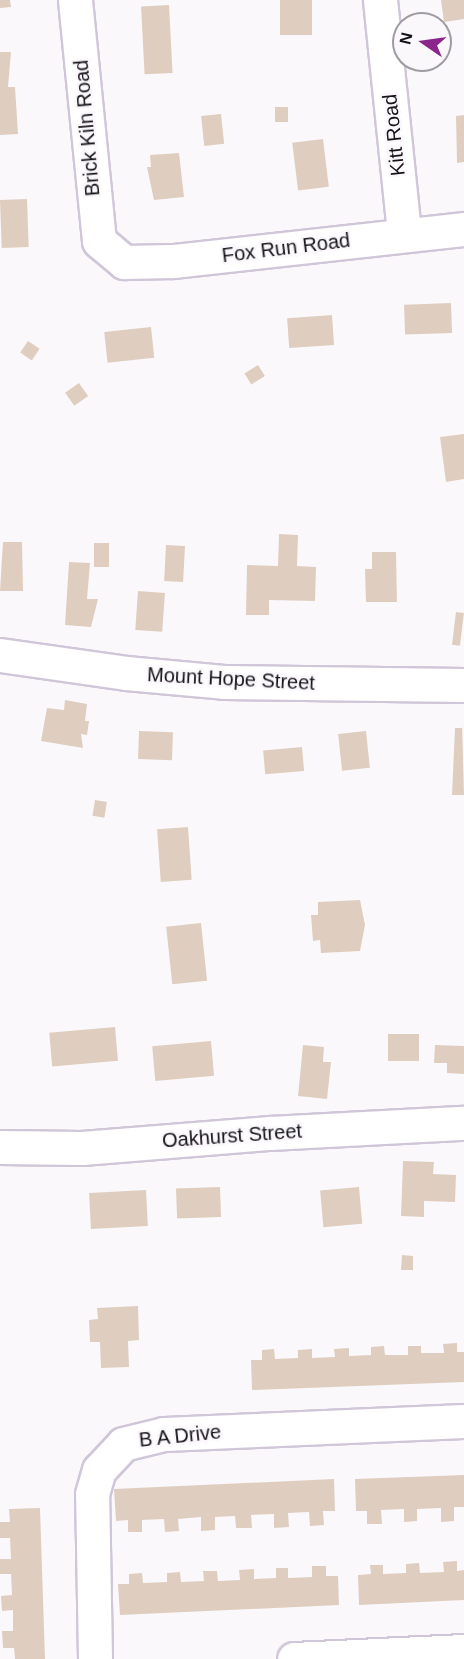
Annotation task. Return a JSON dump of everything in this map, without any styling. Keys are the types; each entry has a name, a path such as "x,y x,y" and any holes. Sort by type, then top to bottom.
{"street":[{"name":"Brick Kiln Road","path":"75,0 91,182 99,241 111,251"},
{"name":"Kitt Road","path":"380,0 404,233"},
{"name":"Fox Run Road","path":"111,251 124,262 173,261 404,233 464,229"},
{"name":"Mount Hope Street","path":"0,655 126,673 224,682 464,685"},
{"name":"Oakhurst Street","path":"0,1147 82,1148 270,1132 464,1123"},
{"name":"B A Drive","path":"95,1659 92,1494 99,1470 123,1444 164,1434 464,1421"},
{"path":"294,1659 464,1652"}],"building":[{"path":"0,0 10,0 11,7 0,8"},
{"path":"280,0 312,0 312,35 280,35"},
{"path":"441,0 464,0 464,19 452,21 452,12 443,12"},
{"path":"169,5 173,73 145,74 141,6"},
{"path":"0,52 11,52 8,87 15,87 18,134 0,135"},
{"path":"275,107 288,107 288,122 275,122"},
{"path":"221,114 224,144 204,146 201,116"},
{"path":"464,115 464,162 457,163 456,116"},
{"path":"323,139 329,187 298,190 292,143"},
{"path":"179,153 184,197 154,200 147,167 151,167 150,155"},
{"path":"27,199 29,247 2,248 0,200"},
{"path":"451,303 452,333 405,335 404,305"},
{"path":"332,315 334,345 289,348 287,318"},
{"path":"151,327 154,358 107,363 104,332"},
{"path":"28,341 40,349 32,360 20,353"},
{"path":"258,365 265,376 251,385 244,373"},
{"path":"79,383 88,396 74,406 65,393"},
{"path":"464,434 464,479 446,482 440,437"},
{"path":"279,534 298,535 297,566 316,567 315,601 269,600 269,615 246,615 247,565 278,566"},
{"path":"3,542 22,542 23,591 0,591"},
{"path":"94,543 109,543 109,567 94,567"},
{"path":"166,545 185,546 183,582 164,581"},
{"path":"372,552 396,552 397,602 366,602 365,569 372,569"},
{"path":"69,562 90,563 87,599 98,599 91,627 65,625"},
{"path":"138,591 165,593 162,632 135,630"},
{"path":"456,612 464,613 460,646 452,645"},
{"path":"65,700 87,704 85,721 89,721 87,735 81,734 83,748 41,741 47,708 64,710"},
{"path":"462,721 464,795 452,795 455,728 462,728"},
{"path":"139,731 173,732 172,760 138,759"},
{"path":"366,731 370,768 342,771 338,734"},
{"path":"302,747 304,771 265,774 263,750"},
{"path":"95,800 107,802 104,818 92,816"},
{"path":"188,827 192,880 161,882 157,829"},
{"path":"360,900 365,925 360,951 321,953 320,940 313,941 311,915 318,915 318,902"},
{"path":"201,923 207,981 172,984 166,927"},
{"path":"115,1027 118,1061 52,1067 49,1033"},
{"path":"388,1034 419,1034 419,1061 388,1061"},
{"path":"211,1041 214,1076 155,1081 152,1046"},
{"path":"303,1045 324,1047 323,1062 331,1062 327,1099 298,1096"},
{"path":"435,1045 464,1046 464,1074 447,1073 447,1063 434,1063"},
{"path":"403,1161 434,1162 433,1174 456,1175 455,1202 424,1201 424,1217 401,1216"},
{"path":"220,1187 221,1217 177,1219 176,1189"},
{"path":"359,1187 362,1224 323,1227 320,1190"},
{"path":"146,1190 148,1226 91,1229 89,1193"},
{"path":"402,1255 413,1256 413,1270 401,1270"},
{"path":"138,1306 139,1340 128,1341 129,1367 101,1368 100,1342 90,1342 89,1320 98,1319 97,1308"},
{"path":"457,1343 457,1352 464,1352 464,1382 252,1390 251,1360 262,1360 262,1350 274,1349 275,1359 298,1358 298,1350 312,1349 312,1358 335,1357 334,1349 349,1348 349,1356 371,1355 371,1347 384,1346 385,1355 408,1355 408,1346 421,1346 421,1353 444,1353 443,1344"},
{"path":"464,1475 464,1507 454,1507 454,1521 441,1522 441,1508 417,1509 417,1521 404,1522 404,1509 381,1510 382,1524 367,1524 367,1511 356,1511 355,1479"},
{"path":"334,1479 335,1511 323,1511 324,1525 310,1526 309,1512 288,1513 289,1527 274,1528 274,1514 251,1515 252,1528 236,1528 235,1516 215,1517 215,1530 201,1531 201,1517 178,1519 179,1531 165,1532 164,1519 142,1520 142,1532 128,1532 128,1520 116,1521 114,1489"},
{"path":"40,1508 45,1659 15,1659 14,1648 3,1648 2,1631 13,1631 13,1610 2,1611 1,1596 12,1595 11,1574 0,1574 0,1559 11,1559 10,1538 0,1538 0,1522 10,1522 9,1509"},
{"path":"457,1561 457,1571 464,1570 464,1600 359,1605 358,1575 371,1574 370,1565 383,1565 383,1574 406,1573 406,1564 419,1563 420,1573 444,1572 443,1562"},
{"path":"312,1566 326,1566 326,1576 338,1576 339,1605 120,1615 118,1584 129,1584 129,1574 142,1573 143,1583 167,1582 167,1573 180,1572 181,1582 204,1581 203,1571 217,1571 218,1581 240,1580 239,1570 254,1569 254,1579 276,1578 276,1568 288,1568 288,1578 312,1577"}]}
